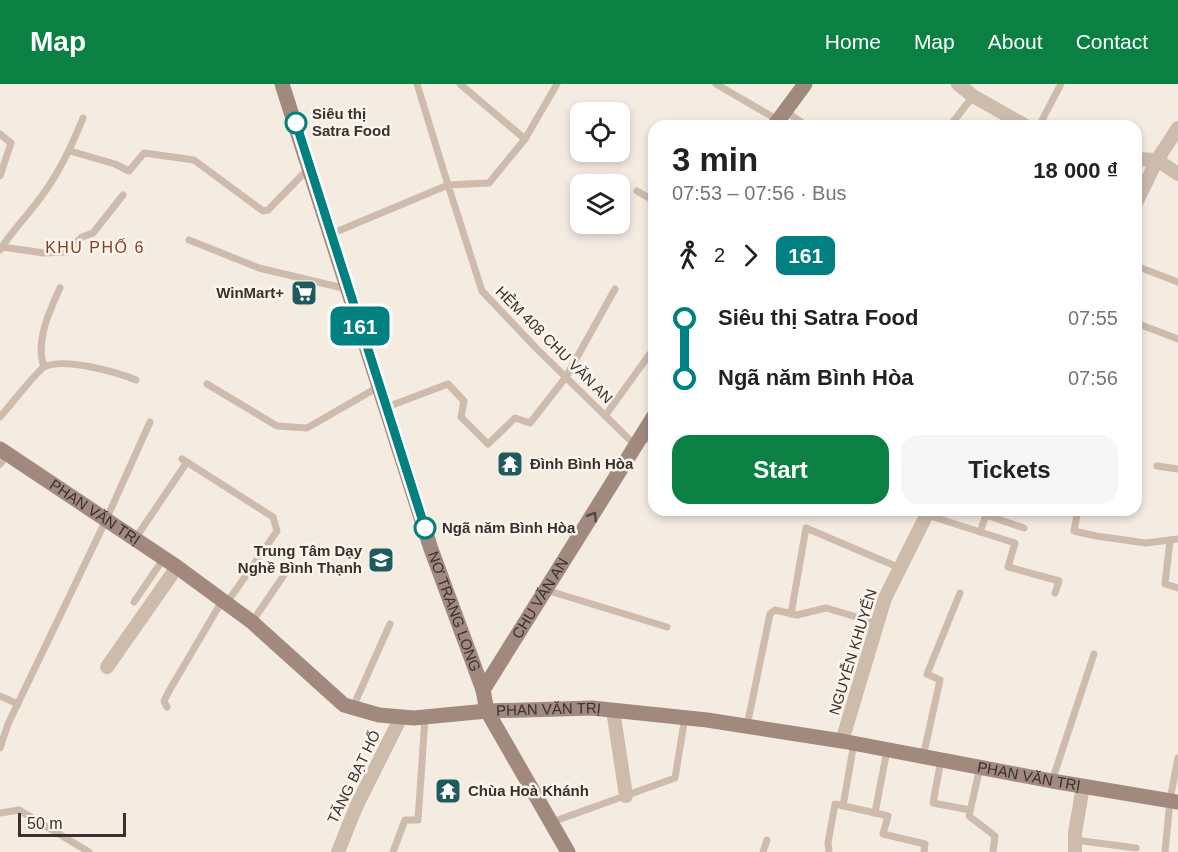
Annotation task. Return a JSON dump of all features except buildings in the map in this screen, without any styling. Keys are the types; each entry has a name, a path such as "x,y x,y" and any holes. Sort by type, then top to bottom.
{"main road":[{"name":"NƠ TRANG LONG","path":"282,84 431,549 483,690 487,711 568,852"},
{"path":"779,119 805,84"},
{"name":"CHU VĂN AN","path":"483,690 644,441"},
{"name":"PHAN VĂN TRỊ","path":"3,456 171,563 252,622 344,705 352,708 379,715 425,718 487,711 592,708 685,717 848,742 1052,781 1174,801"}],"street":[{"path":"958,84 1007,120"},
{"path":"1142,191 1157,160 1178,128"},
{"path":"1142,159 1157,160 1178,174"},
{"name":"NGUYỄN KHUYẾN","path":"848,742 885,598 926,516"},
{"path":"107,667 171,563"},
{"path":"613,710 626,796"},
{"name":"TĂNG BẠT HỔ","path":"338,852 356,807 401,717"},
{"path":"1075,846 1083,786"}],"lane":[{"name":"HẺM 408 CHU VĂN AN","path":"417,84 482,291 605,416 644,441"},
{"path":"460,84 525,140"},
{"path":"331,234 448,185 489,183 525,140 557,84"},
{"path":"716,84 779,119"},
{"path":"1042,120 1061,84"},
{"path":"955,120 973,96"},
{"path":"83,118 70,151 46,191 11,232 1,249 44,253 66,252 82,237 93,233 123,195"},
{"path":"0,134 10,143 0,177"},
{"path":"70,151 115,164 129,171 144,153 194,160 263,211 268,210 310,167"},
{"path":"637,191 648,197"},
{"path":"189,240 259,268 349,290"},
{"path":"1142,268 1178,282"},
{"path":"44,368 40,353 42,339 60,288"},
{"path":"387,407 448,384 464,401 461,417 488,444 515,418 530,423 566,377 615,289"},
{"path":"1142,325 1178,339"},
{"path":"605,416 648,357"},
{"path":"0,417 44,368 68,363 119,372 136,380"},
{"path":"207,384 277,426 307,428 380,386"},
{"path":"0,748 8,724 106,520 150,422"},
{"path":"135,539 185,460 273,517 277,531 224,602 164,700 167,708"},
{"path":"1157,466 1178,469"},
{"path":"936,516 1015,543 1008,567 1059,581 1055,593"},
{"path":"980,532 985,516"},
{"path":"991,516 1024,528"},
{"path":"1077,516 1074,531 1146,543 1178,539"},
{"path":"791,614 806,528 900,568"},
{"path":"1170,540 1165,584 1178,588"},
{"path":"134,602 171,563"},
{"path":"252,622 284,575"},
{"path":"546,590 667,627"},
{"path":"923,757 940,680 927,674 960,593"},
{"path":"747,726 770,614 775,610 797,615 826,608 877,623"},
{"path":"352,708 390,624"},
{"path":"1052,781 1094,654"},
{"path":"0,696 18,704"},
{"path":"551,823 675,778 685,717"},
{"path":"393,852 405,820 418,820 425,718"},
{"path":"843,806 848,742"},
{"path":"875,813 888,750"},
{"path":"1165,852 1174,801 1178,758"},
{"path":"941,760 933,803 970,810"},
{"path":"980,767 969,816 995,836 993,852"},
{"path":"829,852 828,843 835,804 888,816 883,834 925,844 924,852"},
{"path":"0,813 19,810 88,852"},
{"path":"763,852 767,840"},
{"path":"1075,846 1136,848"}],"bus line":[{"name":"161","path":"296,123 425,528"}],"place":[{"name":"Siêu thị Satra Food","path":"296,123"},
{"name":"WinMart+","path":"304,293"},
{"name":"Đình Bình Hòa","path":"510,464"},
{"name":"Ngã năm Bình Hòa","path":"425,528"},
{"name":"Trung Tâm Dạy Nghề Bình Thạnh","path":"381,560"},
{"name":"Chùa Hoà Khánh","path":"448,791"}],"district":[{"name":"KHU PHỐ 6","path":"95,247"}]}
